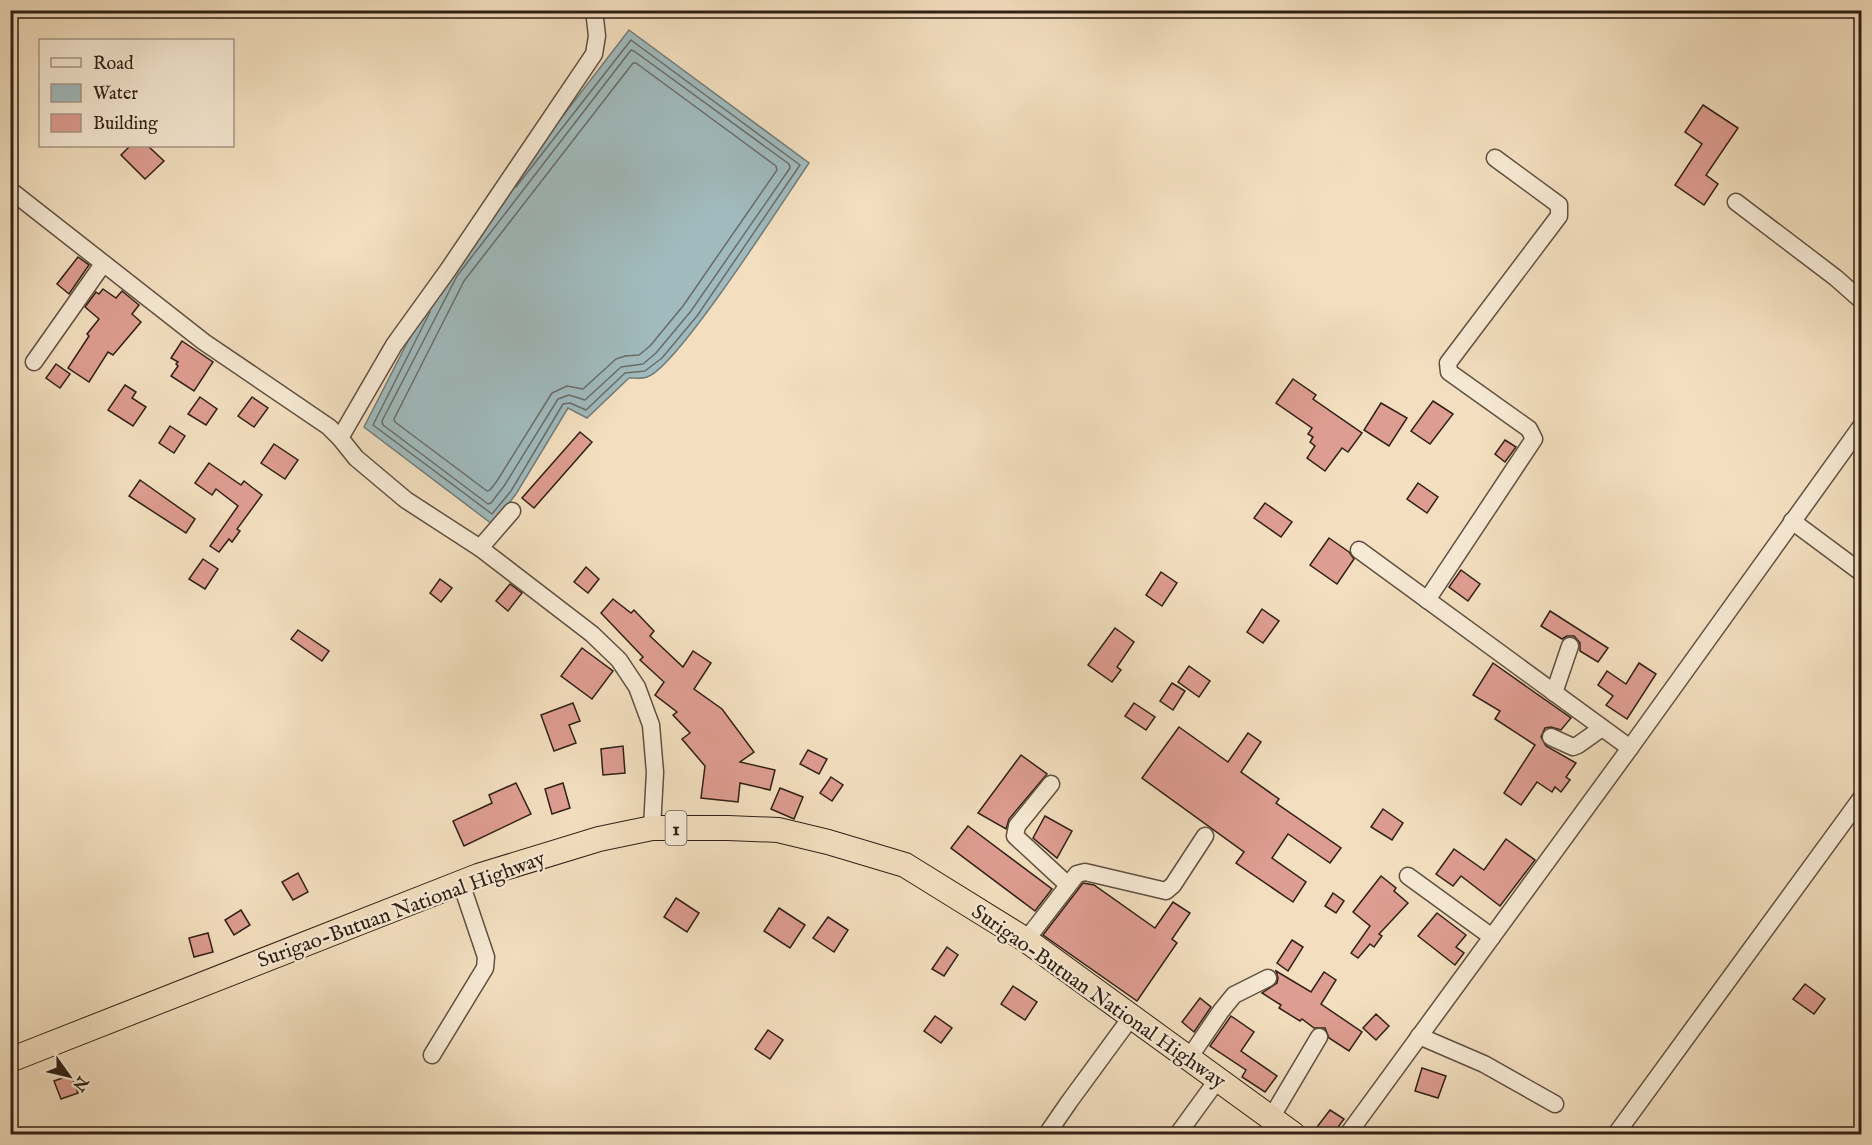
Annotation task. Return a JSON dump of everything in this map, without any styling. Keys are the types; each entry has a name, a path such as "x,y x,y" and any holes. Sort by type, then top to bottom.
{"highway":[{"name":"Surigao-Butuan National Highway","path":"10,1060 460,883 599,839 652,828 778,830 905,865 1026,940 1293,1134"}],"street":[{"path":"340,438 394,345 448,270 594,54 597,36 594,10"},
{"path":"1427,600 1534,439 1529,429 1449,372 1447,367 1559,216 1558,205 1495,158"},
{"path":"10,190 204,342 329,427 356,458 406,500 480,548 592,634 619,660 637,687 651,725 654,772 652,828"},
{"path":"1736,202 1836,278 1862,301"},
{"path":"34,362 103,264"},
{"path":"1348,1134 1862,425"},
{"path":"480,548 512,511"},
{"path":"1792,521 1862,573"},
{"path":"1359,550 1630,748"},
{"path":"1554,693 1570,646"},
{"path":"1551,737 1573,747 1602,728"},
{"path":"1051,784 1017,826 1015,836 1068,885"},
{"path":"1616,1134 1862,797"},
{"path":"1026,940 1077,874 1086,872 1166,891 1173,885 1204,836"},
{"path":"1408,876 1492,937"},
{"path":"432,1054 485,969 486,957 460,883"},
{"path":"1189,1058 1234,995 1268,978"},
{"path":"1047,1134 1132,1016"},
{"path":"1419,1036 1484,1064 1555,1104"},
{"path":"1270,1118 1319,1037"},
{"path":"1178,1134 1218,1079"}],"water":[{"path":"629,30 809,163 730,280 682,345 662,367 647,377 629,378 587,418 568,408 516,494 492,524 364,427 445,269"}],"building":[{"path":"1703,105 1738,128 1706,175 1718,184 1704,205 1675,185 1702,144 1685,132"},
{"path":"129,147 149,147 164,161 145,179 121,155"},
{"path":"78,257 89,265 69,294 57,284"},
{"path":"103,289 116,298 122,291 139,305 132,314 141,322 113,355 108,352 89,382 68,368 89,336 87,334 99,319 85,307 96,292 99,294"},
{"path":"182,341 213,362 194,391 171,376 178,362 171,358"},
{"path":"56,364 70,374 60,388 46,378"},
{"path":"1293,379 1316,395 1313,399 1362,433 1348,452 1342,448 1325,471 1307,458 1315,446 1310,442 1313,437 1308,434 1312,428 1276,403"},
{"path":"125,385 136,392 132,398 146,407 133,426 108,410"},
{"path":"200,397 217,409 206,425 188,414"},
{"path":"252,397 268,408 254,427 238,416"},
{"path":"1433,401 1453,414 1430,444 1411,431"},
{"path":"1381,403 1407,418 1389,446 1364,430"},
{"path":"170,426 185,436 174,453 159,443"},
{"path":"580,432 592,442 534,508 522,498"},
{"path":"1505,440 1516,447 1505,462 1495,454"},
{"path":"274,444 298,460 285,479 261,463"},
{"path":"209,463 241,485 244,481 262,495 237,529 240,531 232,542 229,539 219,552 210,546 238,506 216,489 212,495 195,483"},
{"path":"140,480 195,519 186,533 129,496"},
{"path":"1418,483 1438,497 1427,513 1407,499"},
{"path":"1265,503 1292,522 1281,537 1254,518"},
{"path":"1329,538 1349,552 1354,559 1337,584 1310,565"},
{"path":"203,559 218,569 205,589 189,579"},
{"path":"586,567 599,579 588,593 574,582"},
{"path":"1461,570 1480,584 1468,601 1449,587"},
{"path":"1161,572 1177,583 1162,606 1146,595"},
{"path":"440,579 452,588 441,602 430,593"},
{"path":"510,584 522,593 508,611 496,601"},
{"path":"613,599 631,613 634,610 654,631 650,636 683,667 693,651 711,663 694,689 722,709 754,752 740,762 775,770 770,790 740,783 738,802 701,798 705,766 682,739 690,733 673,715 677,712 655,695 664,682 640,660 643,657 601,613"},
{"path":"1262,609 1279,621 1263,643 1247,632"},
{"path":"1550,611 1608,648 1598,662 1580,651 1580,643 1574,636 1562,639 1541,626"},
{"path":"1115,628 1134,642 1117,667 1121,670 1112,682 1088,665"},
{"path":"298,630 329,651 322,661 291,639"},
{"path":"582,648 613,671 592,699 561,676"},
{"path":"1493,663 1571,718 1561,730 1545,728 1541,737 1546,746 1576,763 1566,777 1570,780 1561,792 1555,787 1552,792 1537,782 1521,805 1504,793 1535,745 1495,719 1500,711 1473,695"},
{"path":"1639,663 1656,674 1627,719 1606,705 1613,696 1598,685 1607,671 1626,684"},
{"path":"1189,666 1210,681 1199,697 1178,682"},
{"path":"1172,683 1185,691 1173,710 1160,701"},
{"path":"573,703 580,721 569,725 576,743 554,751 541,715"},
{"path":"1134,703 1155,717 1146,730 1125,716"},
{"path":"1179,727 1228,762 1248,733 1261,742 1241,772 1279,799 1276,803 1341,848 1330,863 1288,834 1272,858 1306,882 1293,902 1236,863 1244,852 1142,778"},
{"path":"623,746 625,773 603,775 601,749"},
{"path":"808,750 827,759 819,774 800,764"},
{"path":"1021,755 1047,774 1009,819 1006,829 978,813"},
{"path":"831,777 843,785 832,801 820,793"},
{"path":"516,783 531,814 464,846 453,821 492,803 489,795"},
{"path":"563,783 570,808 552,814 545,789"},
{"path":"780,788 803,797 794,819 771,809"},
{"path":"1383,809 1403,823 1392,840 1371,827"},
{"path":"1045,816 1072,831 1057,858 1033,838"},
{"path":"968,826 1052,889 1035,911 951,848"},
{"path":"1506,839 1535,860 1500,906 1461,876 1453,886 1436,874 1454,849 1484,870"},
{"path":"298,873 308,892 293,900 282,882"},
{"path":"1381,876 1396,888 1394,891 1408,903 1379,934 1382,936 1374,947 1370,944 1358,958 1351,953 1370,926 1353,912"},
{"path":"1083,883 1094,885 1155,928 1173,902 1190,913 1172,939 1177,943 1137,1001 1043,935"},
{"path":"1333,893 1344,901 1336,913 1325,906"},
{"path":"676,898 699,913 687,932 664,917"},
{"path":"779,908 805,925 790,948 764,931"},
{"path":"241,910 250,925 234,935 225,920"},
{"path":"1437,913 1466,935 1456,947 1464,953 1455,965 1418,936"},
{"path":"828,917 848,930 834,952 813,938"},
{"path":"208,933 213,952 194,957 189,938"},
{"path":"1292,940 1303,947 1288,971 1277,963"},
{"path":"947,947 958,955 944,976 932,969"},
{"path":"1276,971 1311,992 1324,972 1336,980 1321,1004 1362,1032 1349,1051 1329,1038 1325,1028 1314,1028 1302,1019 1300,1021 1279,1008 1281,1005 1262,993 1277,983"},
{"path":"1805,984 1825,999 1814,1014 1793,999"},
{"path":"1013,986 1037,1002 1025,1020 1001,1004"},
{"path":"1200,998 1211,1007 1194,1032 1182,1022"},
{"path":"1376,1014 1389,1026 1376,1040 1363,1028"},
{"path":"935,1016 952,1028 941,1043 924,1031"},
{"path":"1231,1016 1254,1032 1241,1051 1277,1076 1265,1092 1242,1077 1246,1070 1210,1046"},
{"path":"768,1030 783,1040 770,1059 755,1049"},
{"path":"1422,1068 1446,1076 1438,1098 1415,1091"},
{"path":"71,1075 78,1093 61,1099 54,1081"},
{"path":"1330,1110 1344,1119 1333,1134 1328,1134 1317,1127"}]}
